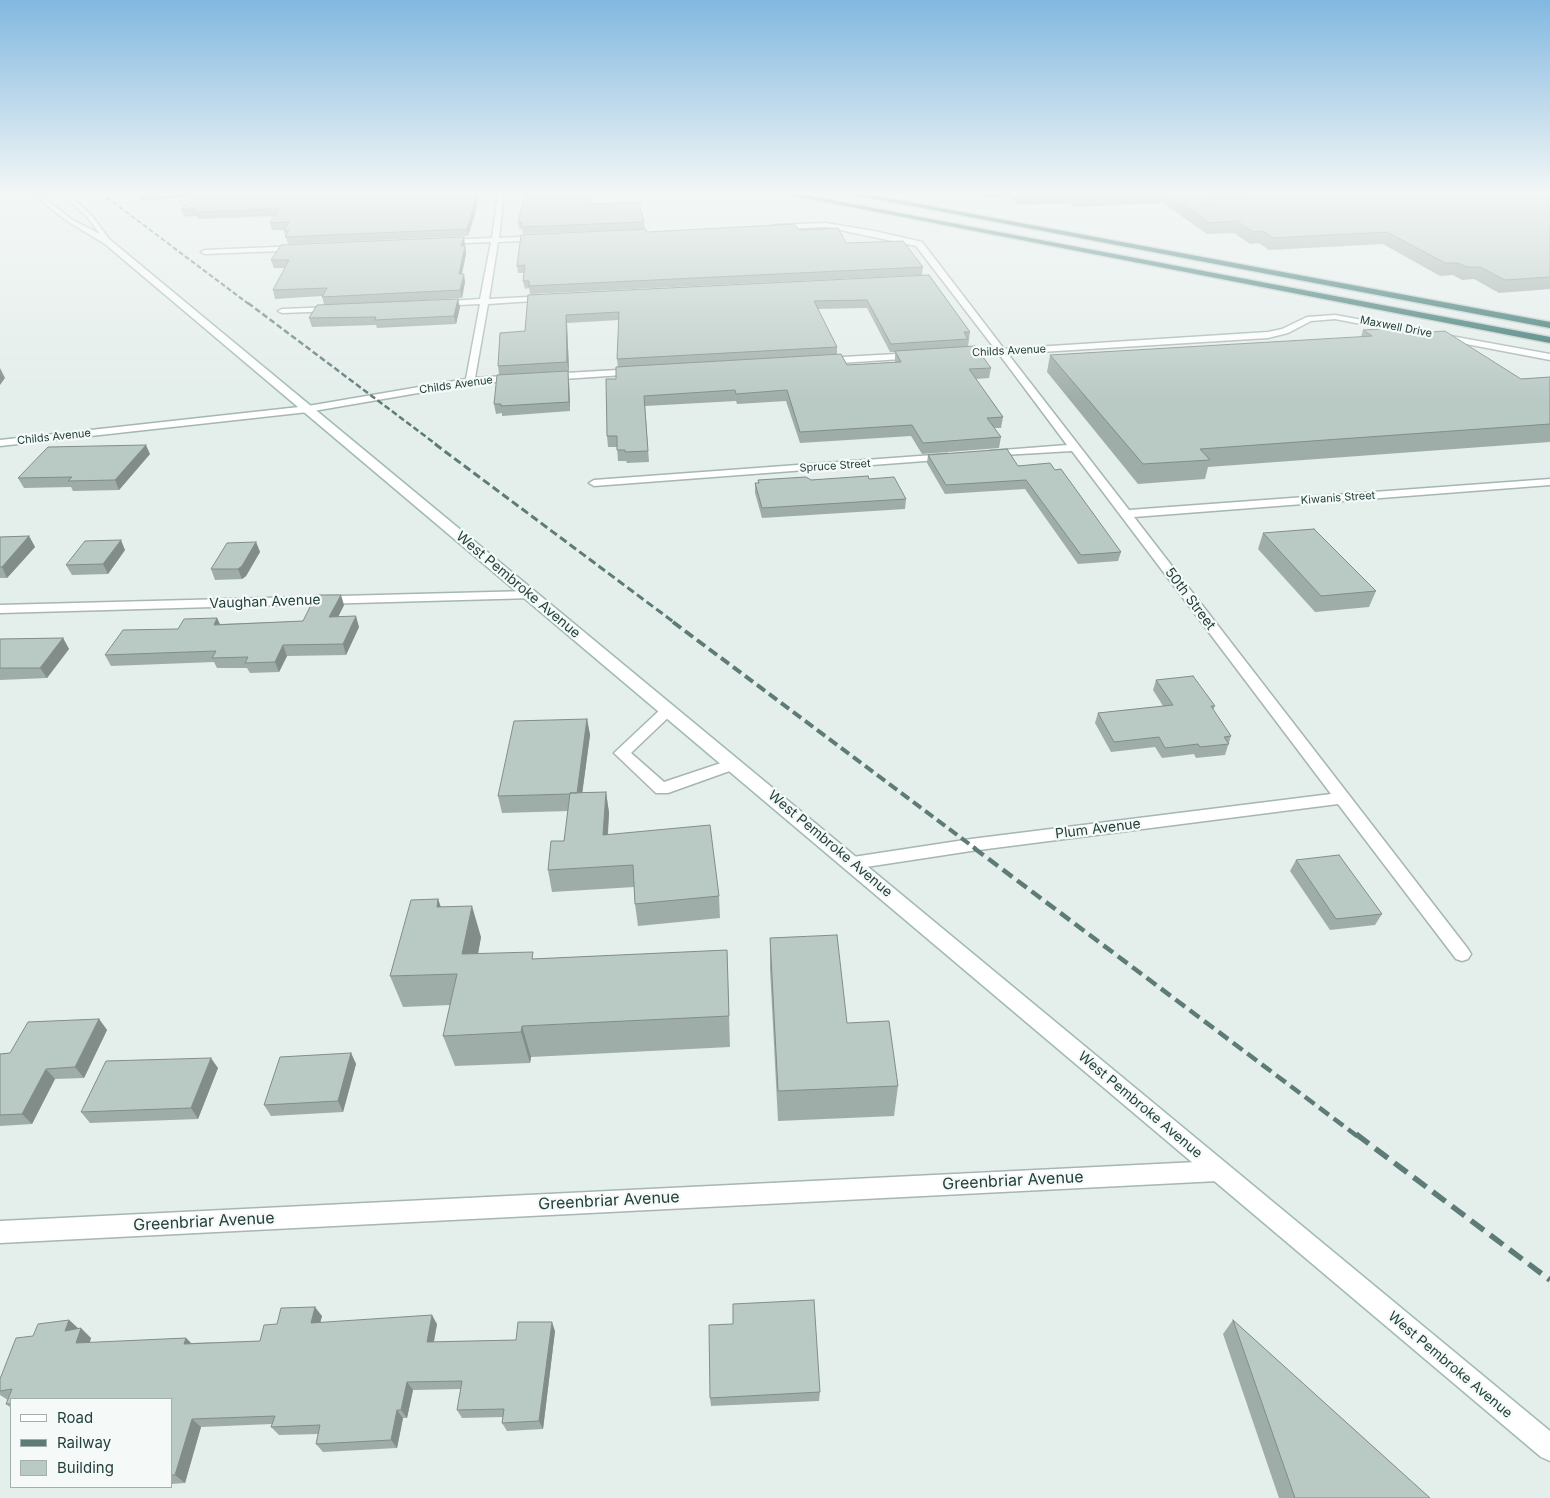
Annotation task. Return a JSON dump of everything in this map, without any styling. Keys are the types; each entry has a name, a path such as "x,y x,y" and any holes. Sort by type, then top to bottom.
{"highway":[{"path":"1148,263 1550,340"},
{"path":"1218,263 1550,325"}],"street":[{"name":"West Pembroke Avenue","path":"133,263 1550,1448"},
{"path":"470,381 491,263"},
{"name":"50th Street","path":"931,263 941,278 1002,352 1462,954"},
{"path":"427,304 553,298"},
{"path":"282,311 340,309"},
{"name":"Maxwell Drive","path":"1300,322 1324,317 1360,320 1550,357"},
{"name":"Childs Avenue","path":"953,354 1268,335 1285,331 1300,322"},
{"path":"815,362 923,356"},
{"name":"Childs Avenue","path":"0,443 308,409 470,381 648,371"},
{"path":"976,455 1075,448"},
{"name":"Spruce Street","path":"594,483 956,457"},
{"name":"Kiwanis Street","path":"1125,514 1550,482"},
{"name":"Vaughan Avenue","path":"0,609 529,595"},
{"path":"668,710 622,753 662,789 733,764"},
{"name":"Plum Avenue","path":"854,864 971,845 1343,798"},
{"name":"Greenbriar Avenue","path":"0,1232 1218,1170"}],"building":[{"path":"287,263 461,263 459,274 464,274 460,290 322,297 327,288 273,290"},
{"path":"517,263 920,263 923,267 529,286 529,281 523,281 525,265 517,266"},
{"path":"1445,263 1550,263 1550,277 1505,280 1480,267"},
{"path":"929,275 970,332 964,332 968,339 891,344 867,300 814,301 837,347 617,359 619,312 566,315 567,362 498,366 500,333 525,331 528,295"},
{"path":"458,299 454,316 375,320 376,317 309,318 317,305"},
{"path":"1399,328 1408,334 1445,331 1521,379 1550,377 1550,424 1200,449 1210,460 1143,464 1050,355 1372,336 1363,330"},
{"path":"975,346 991,368 969,369 1003,417 987,418 1001,437 923,443 912,425 800,432 787,390 736,394 735,390 644,396 648,451 625,452 625,450 617,450 617,436 607,436 606,379 616,379 616,367 841,354 847,365 901,362 895,351"},
{"path":"568,371 569,402 501,406 501,404 494,404 497,375"},
{"path":"146,445 115,480 68,481 72,477 18,478 48,447"},
{"path":"1007,449 1018,466 1050,463 1055,470 1061,469 1121,552 1081,555 1026,480 946,485 928,455"},
{"path":"868,476 869,479 894,477 906,499 762,508 755,483 759,483 758,480 806,477 811,480"},
{"path":"1314,529 1376,591 1321,596 1263,533"},
{"path":"29,536 2,567 0,567 0,537"},
{"path":"121,540 103,564 66,565 85,541"},
{"path":"256,542 242,566 238,569 211,569 227,543"},
{"path":"316,595 341,595 329,617 356,616 343,644 283,645 275,662 245,663 248,657 212,658 216,651 105,655 123,630 178,629 184,619 217,618 214,625 303,621"},
{"path":"63,638 40,668 0,668 0,639"},
{"path":"1193,676 1215,706 1211,706 1231,736 1224,737 1229,744 1200,747 1198,744 1165,748 1159,737 1114,742 1098,713 1173,705 1156,680"},
{"path":"587,719 577,793 498,796 514,721"},
{"path":"606,792 603,835 710,825 719,896 635,904 633,865 548,870 551,841 564,841 570,793"},
{"path":"1339,855 1382,914 1336,919 1296,860"},
{"path":"438,899 437,907 472,906 462,954 533,952 532,959 727,950 729,1016 522,1026 521,1032 443,1036 457,974 390,976 411,900"},
{"path":"837,935 847,1023 889,1021 898,1086 778,1091 770,938"},
{"path":"99,1019 75,1067 46,1069 22,1114 0,1115 0,1054 10,1053 28,1022"},
{"path":"351,1053 338,1101 264,1105 280,1057"},
{"path":"211,1058 191,1108 81,1112 106,1061"},
{"path":"814,1300 820,1392 710,1398 709,1325 733,1324 733,1304"},
{"path":"315,1307 311,1323 432,1315 427,1342 516,1340 518,1322 552,1322 539,1421 502,1423 504,1409 457,1410 462,1381 407,1382 401,1410 397,1410 391,1440 316,1444 320,1425 271,1427 275,1416 192,1419 175,1475 172,1475 172,1398 10,1398 10,1404 6,1404 12,1389 0,1391 0,1379 16,1338 33,1336 38,1324 69,1320 65,1331 81,1328 76,1343 186,1338 184,1344 260,1341 264,1325 277,1324 281,1308"},
{"path":"1233,1320 1430,1498 1295,1498"}],"railway":[{"path":"194,263 250,305"},
{"path":"248,303 437,445"},
{"path":"435,444 675,623"},
{"path":"673,622 976,849"},
{"path":"974,848 1357,1136"},
{"path":"1356,1134 1550,1280"}]}
